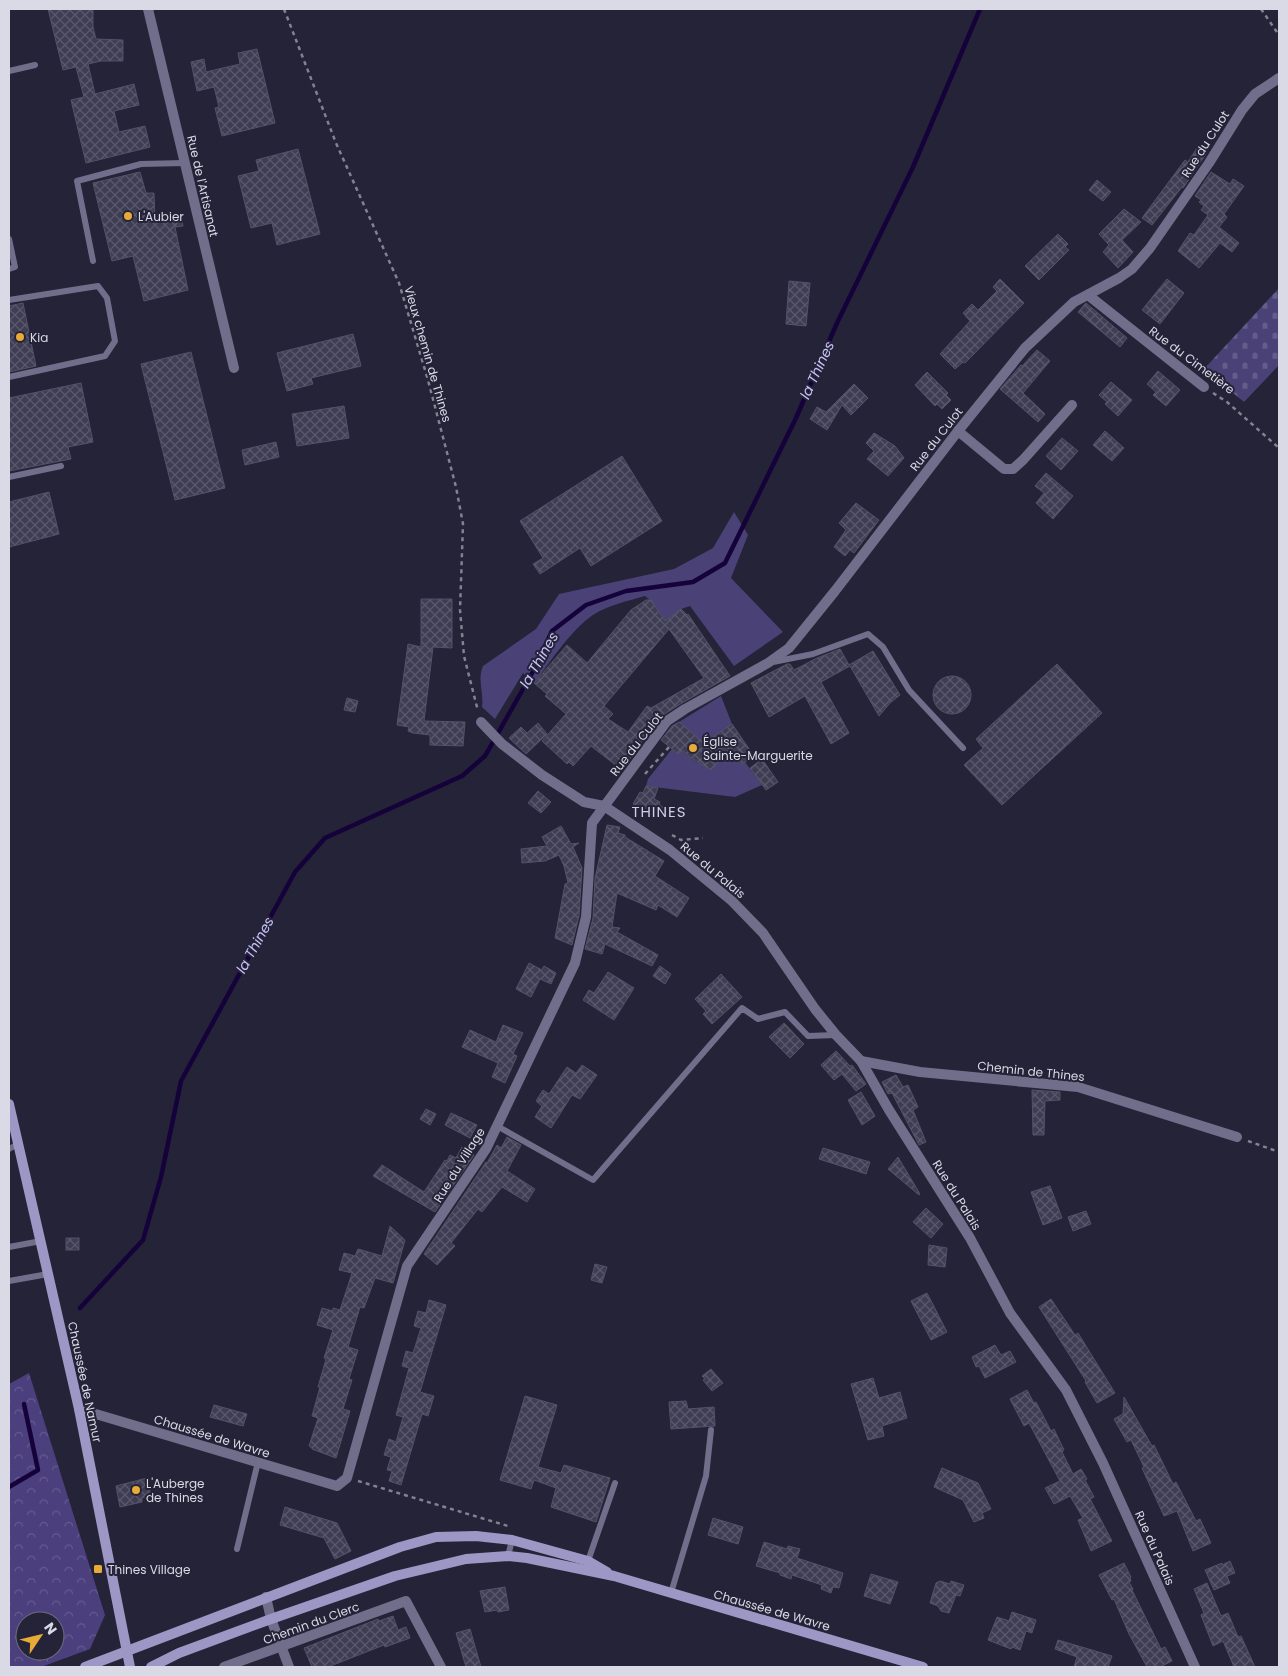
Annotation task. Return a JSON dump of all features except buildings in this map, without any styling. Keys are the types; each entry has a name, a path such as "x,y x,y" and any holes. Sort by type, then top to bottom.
{"main road":[{"name":"Chaussée de Namur","path":"9,1108 14,1146 41,1241 79,1409 130,1667"},
{"path":"85,1667 400,1547 436,1537 476,1536 512,1540 588,1561 614,1576"},
{"path":"151,1667 179,1653 270,1619 396,1576 466,1559 508,1556 527,1558 614,1576"},
{"name":"Chaussée de Wavre","path":"614,1576 923,1667"}],"street":[{"name":"Rue de l'Artisanat","path":"148,9 234,368"},
{"name":"Rue du Culot","path":"604,806 667,721 685,709 768,664 789,648 1025,348 1074,302 1132,269 1150,248 1242,110 1255,94 1279,78"},
{"name":"Rue du Cimetière","path":"1088,295 1204,387"},
{"path":"958,431 1004,469 1013,469 1072,405"},
{"path":"481,722 502,744 542,775 584,802 604,806 592,822"},
{"name":"Rue du Village","path":"347,1478 407,1266 486,1149 575,963 586,917 592,822 584,802"},
{"name":"Rue du Palais","path":"604,806 670,850 732,901 763,933 815,1009 861,1061 889,1110 970,1238 1010,1313 1066,1390 1103,1463 1195,1667"},
{"name":"Chemin de Thines","path":"861,1061 920,1072 1078,1087 1237,1137"},
{"name":"Chaussée de Wavre","path":"79,1409 337,1486 347,1478"},
{"path":"266,1598 270,1619 289,1667"},
{"name":"Chemin du Clerc","path":"224,1667 406,1601 441,1667"}],"lane":[{"path":"9,70 36,65"},
{"path":"93,261 77,181 141,164 185,163"},
{"path":"9,239 15,267 9,269"},
{"path":"9,300 98,286 107,298 115,341 105,356 9,377"},
{"path":"9,476 61,466"},
{"path":"768,664 813,654 868,634 883,646 909,690 963,748"},
{"path":"497,1126 593,1180 742,1008 758,1019 785,1012 808,1036 836,1035"},
{"path":"9,1247 41,1241"},
{"path":"9,1281 48,1274"},
{"path":"671,1593 706,1476 711,1430"},
{"path":"237,1549 258,1462"},
{"path":"588,1561 615,1483"},
{"path":"508,1556 512,1540"}],"path":[{"name":"Vieux chemin de Thines","path":"284,9 336,143 399,283 428,380 456,487 463,524 460,610 464,656 481,722"},
{"path":"1261,9 1279,36"},
{"name":"Rue du Cimetière","path":"1204,387 1227,402 1279,448"},
{"path":"641,778 669,747"},
{"path":"666,831 681,840 703,838"},
{"path":"1237,1137 1279,1152"},
{"path":"347,1478 514,1528"}],"green space":[{"path":"1279,288 1279,365 1244,402 1204,369"},
{"path":"734,512 748,535 731,578 783,632 734,666 690,606 681,609 665,621 651,601 645,596 605,609 584,622 561,647 534,683 523,673 495,719 482,707 481,671 483,666 536,629 559,594 674,569 713,548"},
{"path":"721,696 732,724 719,733 741,765 745,762 762,785 735,797 646,786 648,779 672,749 678,754 682,750 696,761 705,765 703,743 679,722"},
{"path":"29,1373 105,1615 90,1649 65,1658 65,1611 15,1611 15,1661 57,1661 41,1667 9,1667 9,1384"}],"waterway":[{"name":"la Thines","path":"80,1308 143,1240 161,1177 181,1081 295,872 325,838 462,776 485,756 535,668 552,631 586,605 626,591 693,582 725,563 796,418 837,323 913,167 980,9"},
{"name":"la Thines","path":"9,1487 38,1470 24,1404"}],"place":[{"name":"L'Aubier","path":"128,216"},
{"name":"Kia","path":"20,337"},
{"name":"Église Sainte-Marguerite","path":"693,748"},
{"name":"L'Auberge de Thines","path":"136,1490"},
{"name":"Thines Village","path":"98,1569"}],"district":[{"name":"THINES","path":"659,811"}]}
